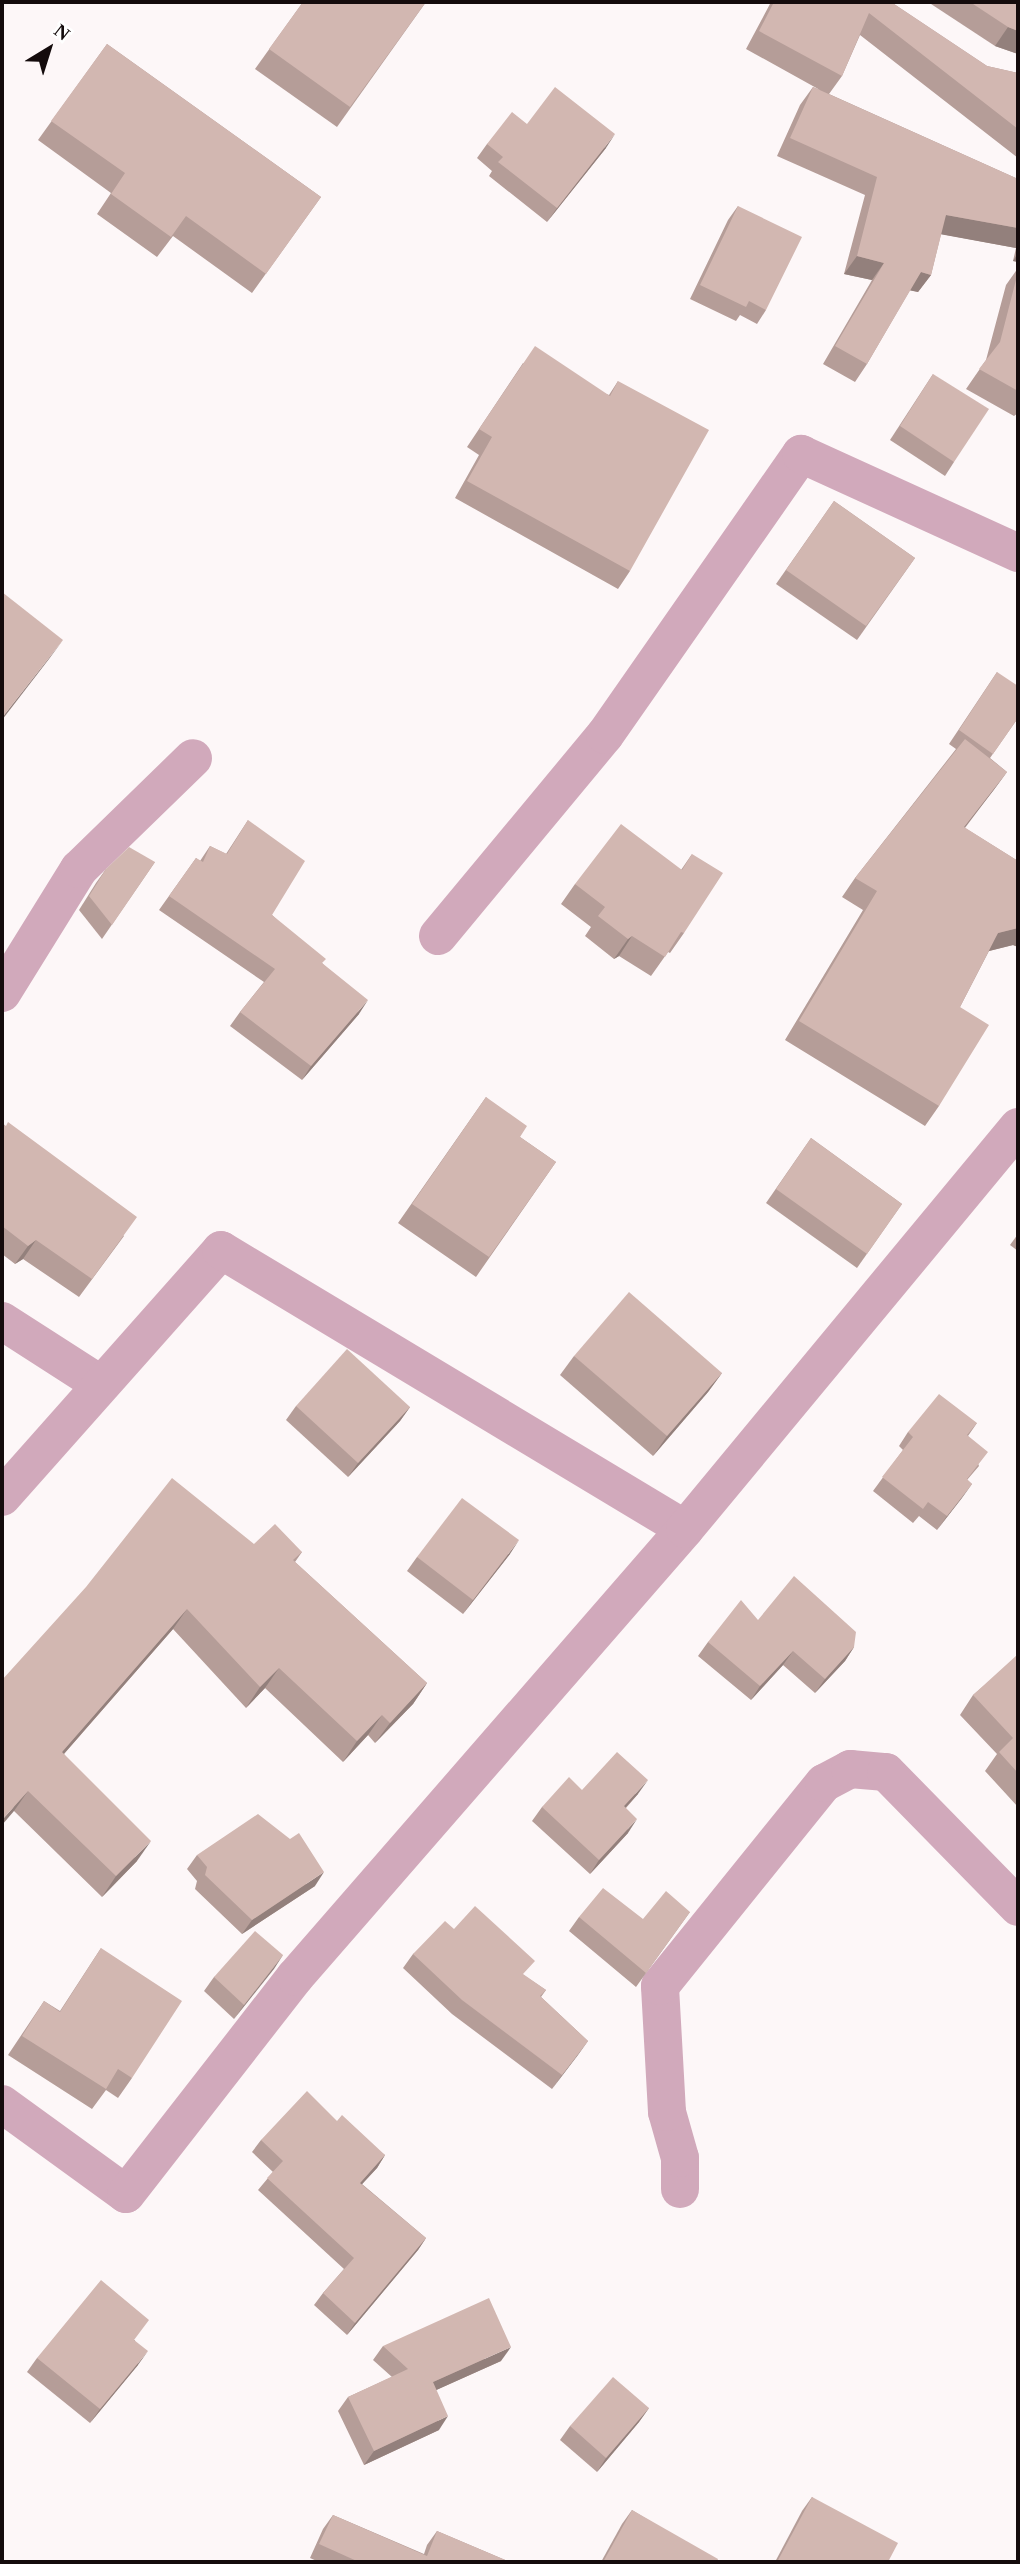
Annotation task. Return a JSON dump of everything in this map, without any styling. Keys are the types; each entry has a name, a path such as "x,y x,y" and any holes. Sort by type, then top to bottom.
{"street":[{"path":"438,936 605,735 801,454 1018,553"},
{"path":"2,993 79,869 193,758"},
{"path":"2,2104 126,2194 295,1977 685,1529 1018,1127"},
{"path":"2,1497 221,1250 685,1529"},
{"path":"2,1321 100,1384"},
{"path":"680,2189 680,2158 667,2112 660,1986 824,1783 850,1769 886,1772 1018,1907"}],"building":[{"path":"303,2 426,2 350,107 269,49"},
{"path":"774,2 891,2 987,66 1018,73 1018,129 869,13 842,76 759,31"},
{"path":"970,2 1018,2 1018,31 1008,27"},
{"path":"107,44 321,197 266,274 186,216 171,237 111,194 125,173 51,121"},
{"path":"555,87 615,134 557,208 498,162 503,157 487,144 512,112 527,124"},
{"path":"813,87 1018,179 1018,228 946,215 931,275 921,272 867,364 835,346 884,263 857,256 877,177 790,138"},
{"path":"738,206 802,237 766,310 749,301 746,307 700,285"},
{"path":"1018,272 1018,391 979,369 1000,342"},
{"path":"535,346 610,396 618,381 709,430 630,571 467,481 492,437 479,429"},
{"path":"933,374 989,409 954,462 900,426"},
{"path":"834,501 915,558 866,626 786,570"},
{"path":"2,592 63,640 4,715 2,714"},
{"path":"997,672 1018,686 1018,718 993,754 959,730"},
{"path":"965,739 1007,772 964,827 1018,861 1018,928 998,933 960,1007 989,1025 939,1106 799,1021 877,891 855,878"},
{"path":"248,820 305,861 272,915 326,959 322,963 368,1000 311,1066 240,1012 275,969 169,896 196,858 203,862 210,846 227,854"},
{"path":"621,824 682,870 692,854 723,873 665,957 632,936 628,939 598,916 605,907 575,884"},
{"path":"129,847 155,862 112,925 89,896 106,869"},
{"path":"486,1097 527,1126 520,1137 556,1162 489,1257 412,1204"},
{"path":"8,1122 137,1217 92,1279 36,1240 28,1246 2,1226 2,1123 6,1126"},
{"path":"811,1138 902,1204 867,1254 776,1189"},
{"path":"629,1292 722,1373 667,1436 574,1356"},
{"path":"347,1349 410,1407 358,1463 296,1406"},
{"path":"939,1394 977,1423 967,1435 988,1452 967,1479 972,1484 947,1516 928,1502 923,1509 882,1477 913,1437 908,1432"},
{"path":"172,1478 254,1544 275,1524 302,1552 293,1560 427,1683 390,1723 382,1715 357,1741 279,1668 260,1687 187,1609 62,1752 151,1841 116,1876 28,1791 2,1820 2,1680 86,1587"},
{"path":"462,1498 519,1540 473,1600 417,1557"},
{"path":"794,1576 856,1632 854,1647 825,1679 793,1651 760,1686 708,1642 741,1600 758,1620"},
{"path":"1017,1655 1018,1773 999,1752 1013,1738 973,1695"},
{"path":"617,1752 648,1780 624,1806 637,1819 599,1860 542,1807 569,1777 582,1790"},
{"path":"258,1814 290,1839 299,1833 324,1872 252,1920 205,1875 207,1867 197,1855"},
{"path":"603,1888 643,1919 666,1891 690,1912 646,1973 579,1917"},
{"path":"475,1906 535,1961 523,1974 546,1990 540,1996 588,2041 562,2075 462,2000 413,1954 445,1921 454,1929"},
{"path":"255,1931 283,1955 244,2005 214,1977"},
{"path":"101,1948 182,2001 132,2078 118,2069 106,2089 22,2036 44,2001 60,2012"},
{"path":"307,2091 337,2121 342,2115 385,2155 360,2183 426,2238 355,2323 323,2293 354,2258 267,2178 283,2161 261,2140"},
{"path":"101,2280 149,2320 134,2340 148,2351 100,2409 37,2358"},
{"path":"489,2298 511,2347 433,2382 448,2416 374,2451 348,2397 408,2369 383,2346"},
{"path":"613,2377 649,2408 606,2458 570,2426"},
{"path":"812,2497 898,2543 888,2562 777,2562"},
{"path":"632,2510 718,2559 717,2562 603,2562"},
{"path":"333,2515 427,2556 437,2531 510,2562 359,2562 319,2544"}]}
